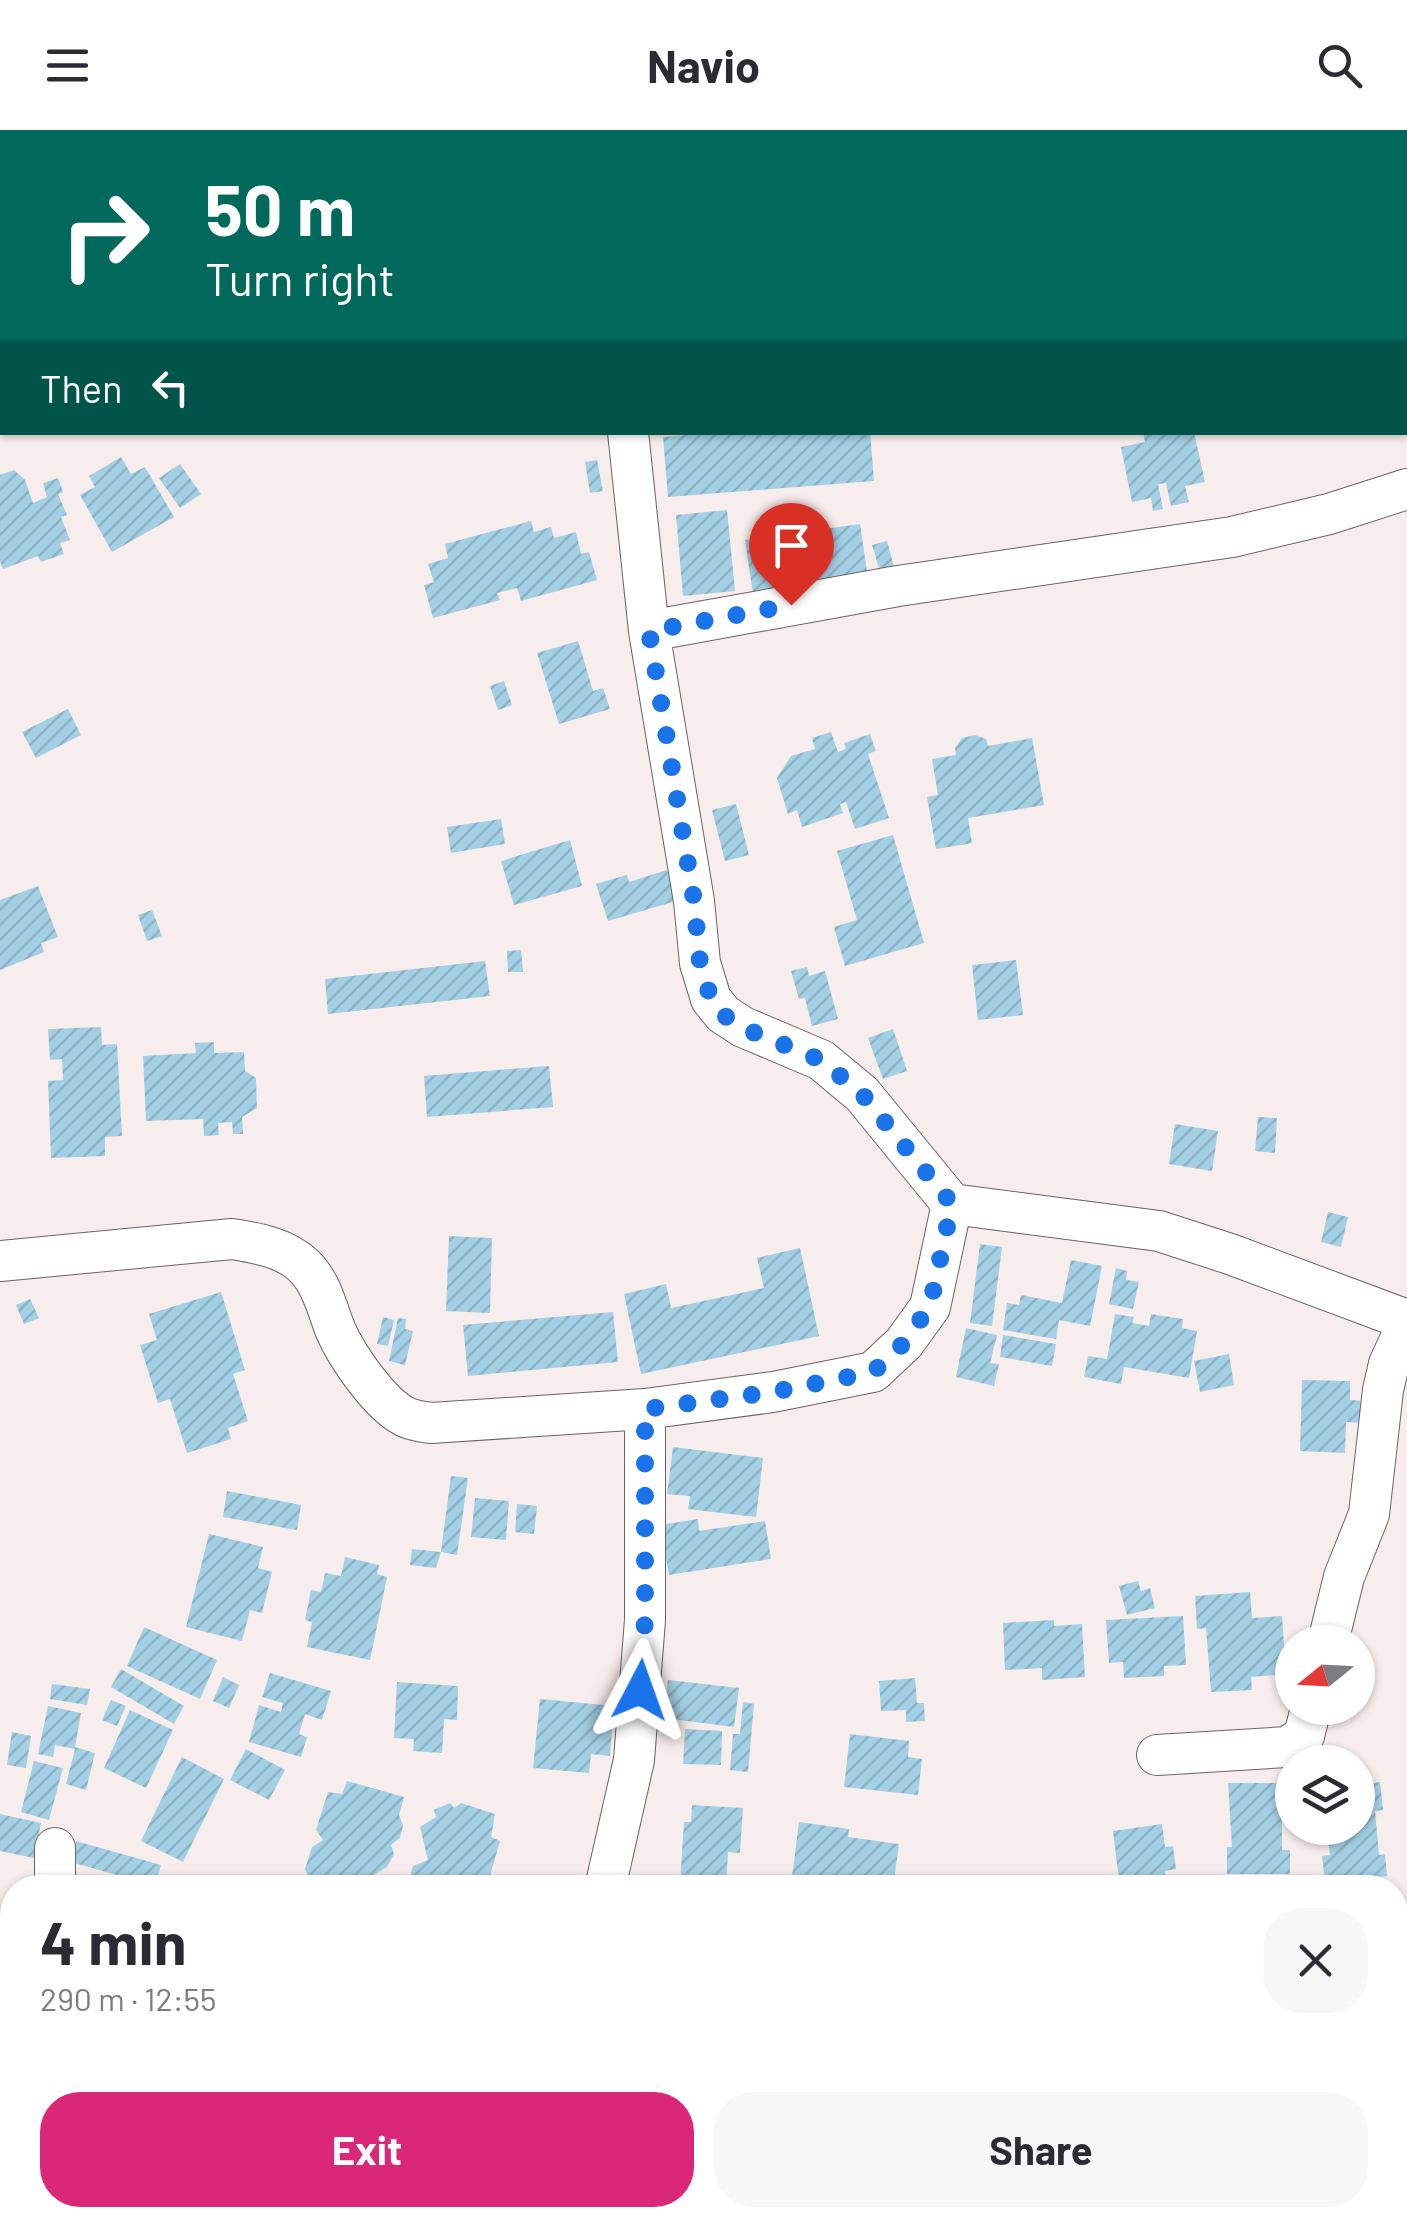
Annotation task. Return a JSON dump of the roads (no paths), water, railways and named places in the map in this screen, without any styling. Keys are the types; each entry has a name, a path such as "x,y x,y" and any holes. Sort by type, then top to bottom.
{"street":[{"path":"628,435 649,631 694,900 700,963 711,999 722,1014 743,1028 821,1060 862,1094 952,1204 1159,1232 1230,1254 1407,1323 1389,1364 1383,1390 1369,1514 1344,1577 1332,1625"},
{"path":"649,631 898,586 1232,537 1329,514 1407,488"},
{"path":"0,1262 232,1240 264,1244 305,1266 324,1298 336,1332 362,1374 397,1412 411,1420 645,1409 773,1392 873,1372 904,1343 930,1306 952,1204"},
{"path":"607,1875 634,1760 645,1620 645,1409"},
{"path":"1157,1755 1287,1748 1304,1736 1307,1725"}]}
